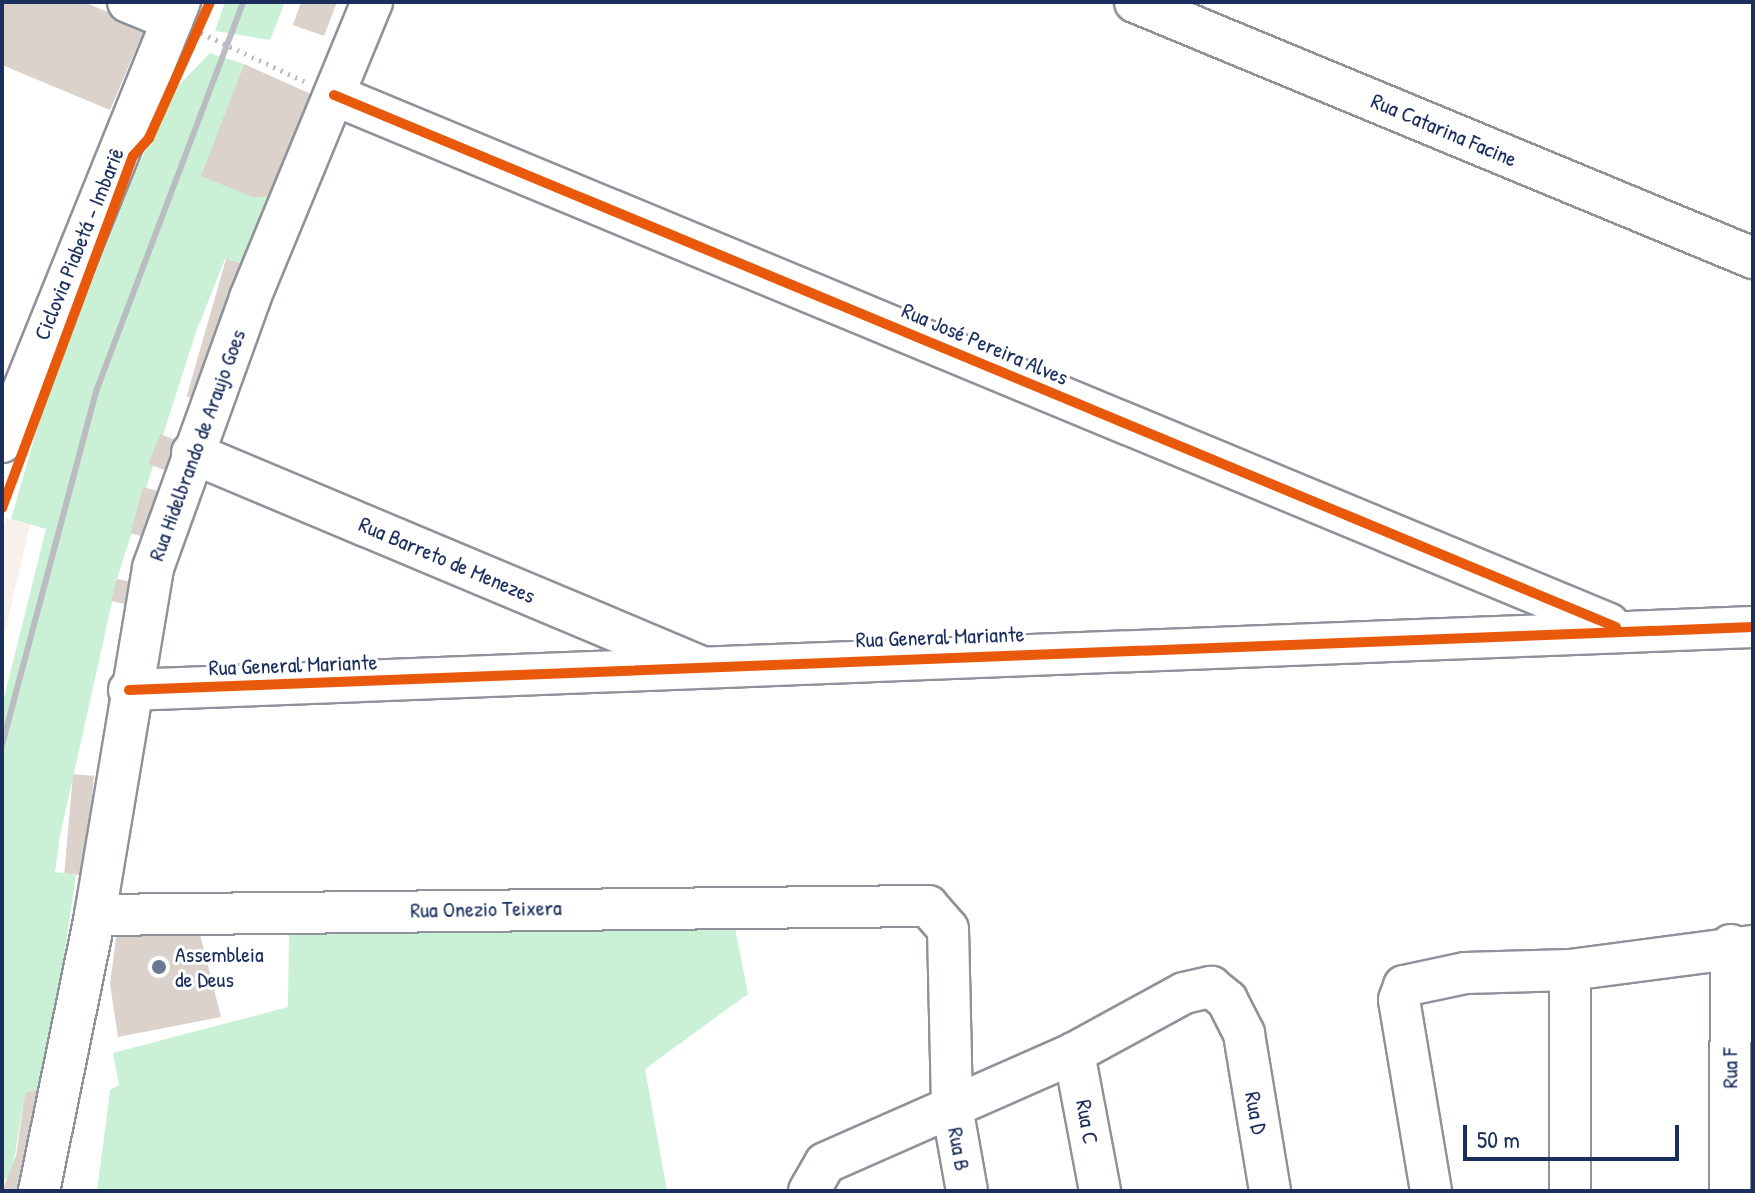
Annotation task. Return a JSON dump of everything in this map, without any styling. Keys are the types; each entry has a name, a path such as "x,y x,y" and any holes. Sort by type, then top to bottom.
{"street":[{"path":"2,442 12,374 188,24 128,2"},
{"name":"Rua Hidelbrando de Araujo Goes","path":"39,1191 95,915 129,690 153,568 192,453 372,2"},
{"name":"Rua Catarina Facine","path":"1135,2 1753,258"},
{"name":"Rua José Pereira Alves","path":"334,95 1621,629"},
{"name":"Rua Barreto de Menezes","path":"192,453 702,667"},
{"name":"Rua General Mariante","path":"129,690 1621,629 1753,627"},
{"name":"Rua Onezio Teixera","path":"95,915 877,902 928,906 948,929 952,1107"},
{"path":"1431,1191 1400,992 1412,981 1570,970 1742,946"},
{"name":"Rua F","path":"1730,1191 1742,946"},
{"path":"1570,970 1570,1191"},
{"name":"Rua D","path":"1074,1053 1197,988 1220,992 1244,1034 1270,1191"},
{"path":"809,1191 825,1163 1074,1053"},
{"name":"Rua C","path":"1074,1053 1100,1191"},
{"name":"Rua B","path":"952,1107 967,1191"}],"path":[{"path":"188,24 334,95"}],"shaded area":[{"path":"6,518 30,525 4,636 2,533"}],"green space":[{"path":"225,2 285,2 270,40 215,31"},
{"path":"210,53 244,64 202,176 272,197 244,264 225,259 196,332 117,579 60,836 55,872 76,875 45,1087 25,1093 12,1173 2,1183 2,706 46,529 11,519 48,391 138,166 177,87"},
{"path":"734,923 748,994 645,1069 667,1191 97,1191 110,1090 119,1085 113,1053 288,1007 289,930"}],"building":[{"path":"2,2 84,2 145,28 110,110 2,65"},
{"path":"301,2 337,2 324,36 293,25"},
{"path":"244,64 311,94 272,197 252,197 201,176"},
{"path":"226,259 244,264 205,402 187,396"},
{"path":"160,434 176,440 164,470 149,464"},
{"path":"143,487 158,491 146,538 131,533"},
{"path":"117,579 132,582 125,604 111,601"},
{"path":"73,774 94,776 85,875 64,874"},
{"name":"Assembleia de Deus","path":"118,923 198,926 221,1017 118,1037 110,984"},
{"path":"45,1087 23,1191 2,1191 16,1156 25,1093"}],"railway":[{"path":"2,745 97,389 243,2"}],"cycle path":[{"name":"Ciclovia Piabetá - Imbariê","path":"2,508 133,156 149,138 210,2"},
{"path":"334,95 1616,627"},
{"path":"129,690 1753,627"}],"place":[{"name":"Assembleia de Deus","path":"159,967"}]}
